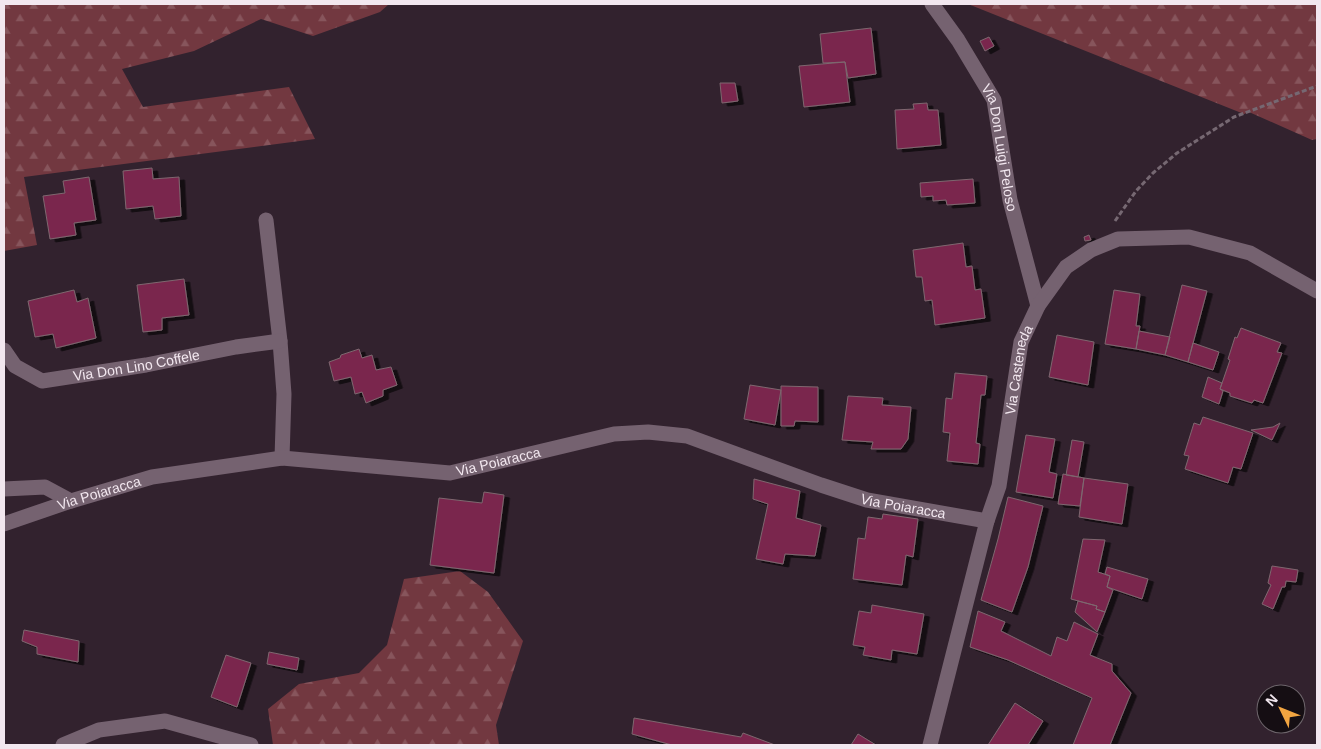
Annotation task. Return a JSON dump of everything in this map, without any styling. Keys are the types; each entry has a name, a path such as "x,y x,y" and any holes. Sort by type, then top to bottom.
{"street":[{"name":"Via Don Luigi Peloso","path":"932,4 958,40 994,100 1010,200 1038,306"},
{"path":"266,220 284,394 282,458"},
{"name":"Via Casteneda","path":"930,745 987,521 999,486 1021,342 1038,306 1066,267 1091,250 1118,239 1189,237 1250,253 1317,291"},
{"name":"Via Don Lino Coffele","path":"4,350 15,366 42,380 146,365 236,347 280,341"},
{"name":"Via Poiaracca","path":"4,524 71,501 152,477 282,458 450,473 614,434 648,432 687,436 821,486 868,500 987,521"},
{"path":"4,489 45,487 71,501"},
{"path":"63,745 100,730 165,721 251,745"}],"path":[{"path":"1118,239 1115,221 1120,213 1141,185 1177,153 1234,117 1317,86"}],"green space":[{"path":"4,4 389,4 380,12 313,36 261,19 194,51 122,69 143,107 289,87 315,139 24,177 37,245 4,251"},
{"path":"968,4 1317,4 1317,139 1312,140 1249,112 1244,114"},
{"path":"460,571 488,592 523,641 496,725 499,745 273,745 268,709 299,684 359,673 387,645 404,579"}],"building":[{"path":"871,28 876,74 848,78 845,62 823,63 820,34"},
{"path":"989,37 994,46 985,51 980,41"},
{"path":"845,62 850,102 804,107 799,66"},
{"path":"720,83 735,83 738,101 722,103"},
{"path":"927,103 928,110 938,110 941,145 897,149 895,110 914,109 913,104"},
{"path":"152,168 153,179 179,177 181,216 155,219 153,206 126,209 123,171"},
{"path":"89,177 96,220 74,223 76,235 50,239 43,196 65,193 63,181"},
{"path":"973,179 975,203 947,205 946,200 933,201 933,196 921,197 920,183"},
{"path":"1089,235 1091,240 1085,241 1084,237"},
{"path":"963,243 966,267 972,266 975,290 981,289 985,318 935,325 932,300 925,301 922,277 916,277 913,250"},
{"path":"184,279 189,315 162,318 162,330 143,332 137,285"},
{"path":"1182,285 1207,291 1188,362 1165,355"},
{"path":"74,290 77,302 88,298 96,338 56,348 53,334 35,337 28,301"},
{"path":"1114,290 1140,294 1136,326 1140,326 1136,349 1105,344"},
{"path":"1241,328 1281,343 1277,352 1282,353 1263,403 1254,400 1252,403 1230,396 1230,393 1220,389 1230,360 1228,359 1235,337 1237,338"},
{"path":"1139,331 1170,337 1165,355 1136,349"},
{"path":"1057,335 1094,342 1088,385 1049,377"},
{"path":"1193,343 1219,352 1213,370 1188,362"},
{"path":"359,349 362,358 372,355 376,370 391,367 397,385 383,390 383,396 366,403 362,392 355,394 351,377 334,381 329,362 340,358 341,355"},
{"path":"955,373 987,376 985,395 981,395 976,443 980,444 978,464 947,461 950,433 943,432 946,398 952,399"},
{"path":"1208,377 1222,383 1220,389 1223,391 1219,404 1202,397"},
{"path":"750,385 781,390 775,425 744,419"},
{"path":"781,386 818,387 818,422 795,421 794,426 781,426"},
{"path":"848,396 883,398 882,405 911,407 908,439 901,449 871,449 873,442 842,440"},
{"path":"1203,417 1253,433 1241,469 1233,467 1228,483 1185,469 1189,456 1184,455 1194,423 1200,425"},
{"path":"1280,423 1272,440 1251,430 1273,427"},
{"path":"1026,435 1055,439 1049,472 1057,474 1053,498 1016,492"},
{"path":"1072,440 1084,442 1078,477 1066,475"},
{"path":"1063,474 1084,478 1080,506 1058,504"},
{"path":"1084,478 1128,484 1122,524 1079,517"},
{"path":"754,479 800,491 796,518 821,525 815,556 785,554 783,564 756,559 768,504 753,499"},
{"path":"484,492 504,495 494,573 430,565 439,498 482,503"},
{"path":"1008,497 1043,506 1028,567 1012,612 981,600"},
{"path":"883,514 918,519 913,557 906,555 902,585 853,579 858,538 865,539 868,517 882,519"},
{"path":"1083,539 1105,540 1098,572 1110,576 1107,587 1113,590 1105,612 1096,609 1097,606 1071,599"},
{"path":"1272,566 1298,570 1296,582 1286,581 1285,587 1282,587 1273,609 1262,604 1271,585 1268,583"},
{"path":"1107,567 1148,579 1142,599 1107,587 1110,576 1105,574"},
{"path":"1078,601 1097,606 1096,609 1105,612 1097,632 1075,612"},
{"path":"872,605 924,614 917,654 892,650 891,660 863,655 865,647 853,645 859,611 871,613"},
{"path":"978,611 1005,622 1001,631 1051,656 1057,637 1067,641 1074,622 1098,634 1090,655 1112,664 1112,671 1131,693 1110,745 1073,745 1092,698 1008,660 970,647"},
{"path":"24,630 79,641 78,662 37,654 37,647 22,641"},
{"path":"269,652 299,658 297,670 267,664"},
{"path":"226,655 251,663 237,707 211,697"},
{"path":"1015,703 1043,721 1028,745 988,745"},
{"path":"634,718 741,737 743,733 775,745 672,745 632,734"},
{"path":"858,734 876,745 851,745"}]}
